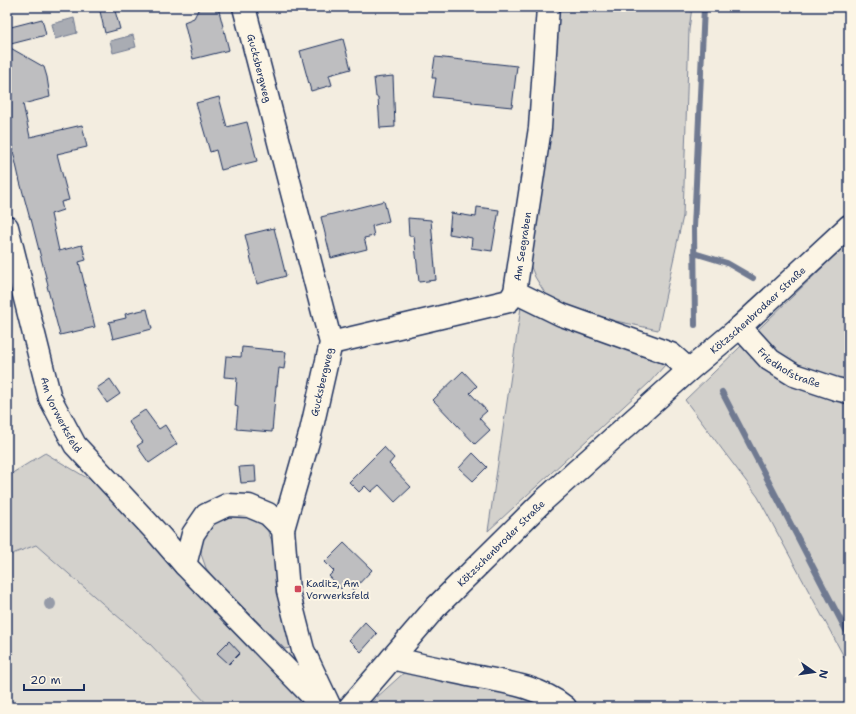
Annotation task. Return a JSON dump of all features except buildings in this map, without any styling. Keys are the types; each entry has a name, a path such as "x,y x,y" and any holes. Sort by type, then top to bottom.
{"street":[{"name":"Gucksbergweg","path":"244,7 331,343 311,431 283,529 288,591 303,650 330,707"},
{"name":"Am Seegraben","path":"331,343 509,301 515,292 540,128 548,7"},
{"name":"Kötzschenbrodaer Straße","path":"665,393 689,370 740,327 849,226"},
{"name":"Am Vorwerksfeld","path":"7,227 50,398 75,445 185,565 323,707"},
{"path":"515,292 562,315 671,354 689,370"},
{"name":"Friedhofstraße","path":"740,327 770,360 794,376 836,390 849,392"},
{"name":"Kötzschenbroder Straße","path":"350,707 435,608 544,500 665,393"},
{"path":"185,565 193,534 206,515 227,505 249,506 268,514 283,529"},
{"path":"392,658 516,684 553,698 565,707"}],"shaded area":[{"path":"555,7 692,7 689,30 683,216 658,330 569,311 548,298 535,277 527,257"},
{"path":"74,18 77,33 55,39 52,24"},
{"path":"133,35 136,47 113,53 110,41"},
{"path":"849,242 849,666 758,497 685,400"},
{"path":"521,307 655,358 665,365 649,383 488,531"},
{"path":"45,453 94,482 302,702 303,707 210,707 148,642 36,545 7,556 7,480 14,472"},
{"path":"230,514 243,514 256,519 266,527 272,541 281,604 290,648 285,649 212,576 206,568 201,554 202,538 209,527 219,519"},
{"path":"36,545 148,642 210,707 7,707 7,556"},
{"path":"407,670 501,691 552,707 366,707"}],"waterway":[{"path":"695,325 694,228 704,7"},
{"path":"694,253 727,263 753,278"},
{"path":"722,392 849,636"}],"place":[{"name":"Kaditz, Am Vorwerksfeld","path":"298,589"}]}
